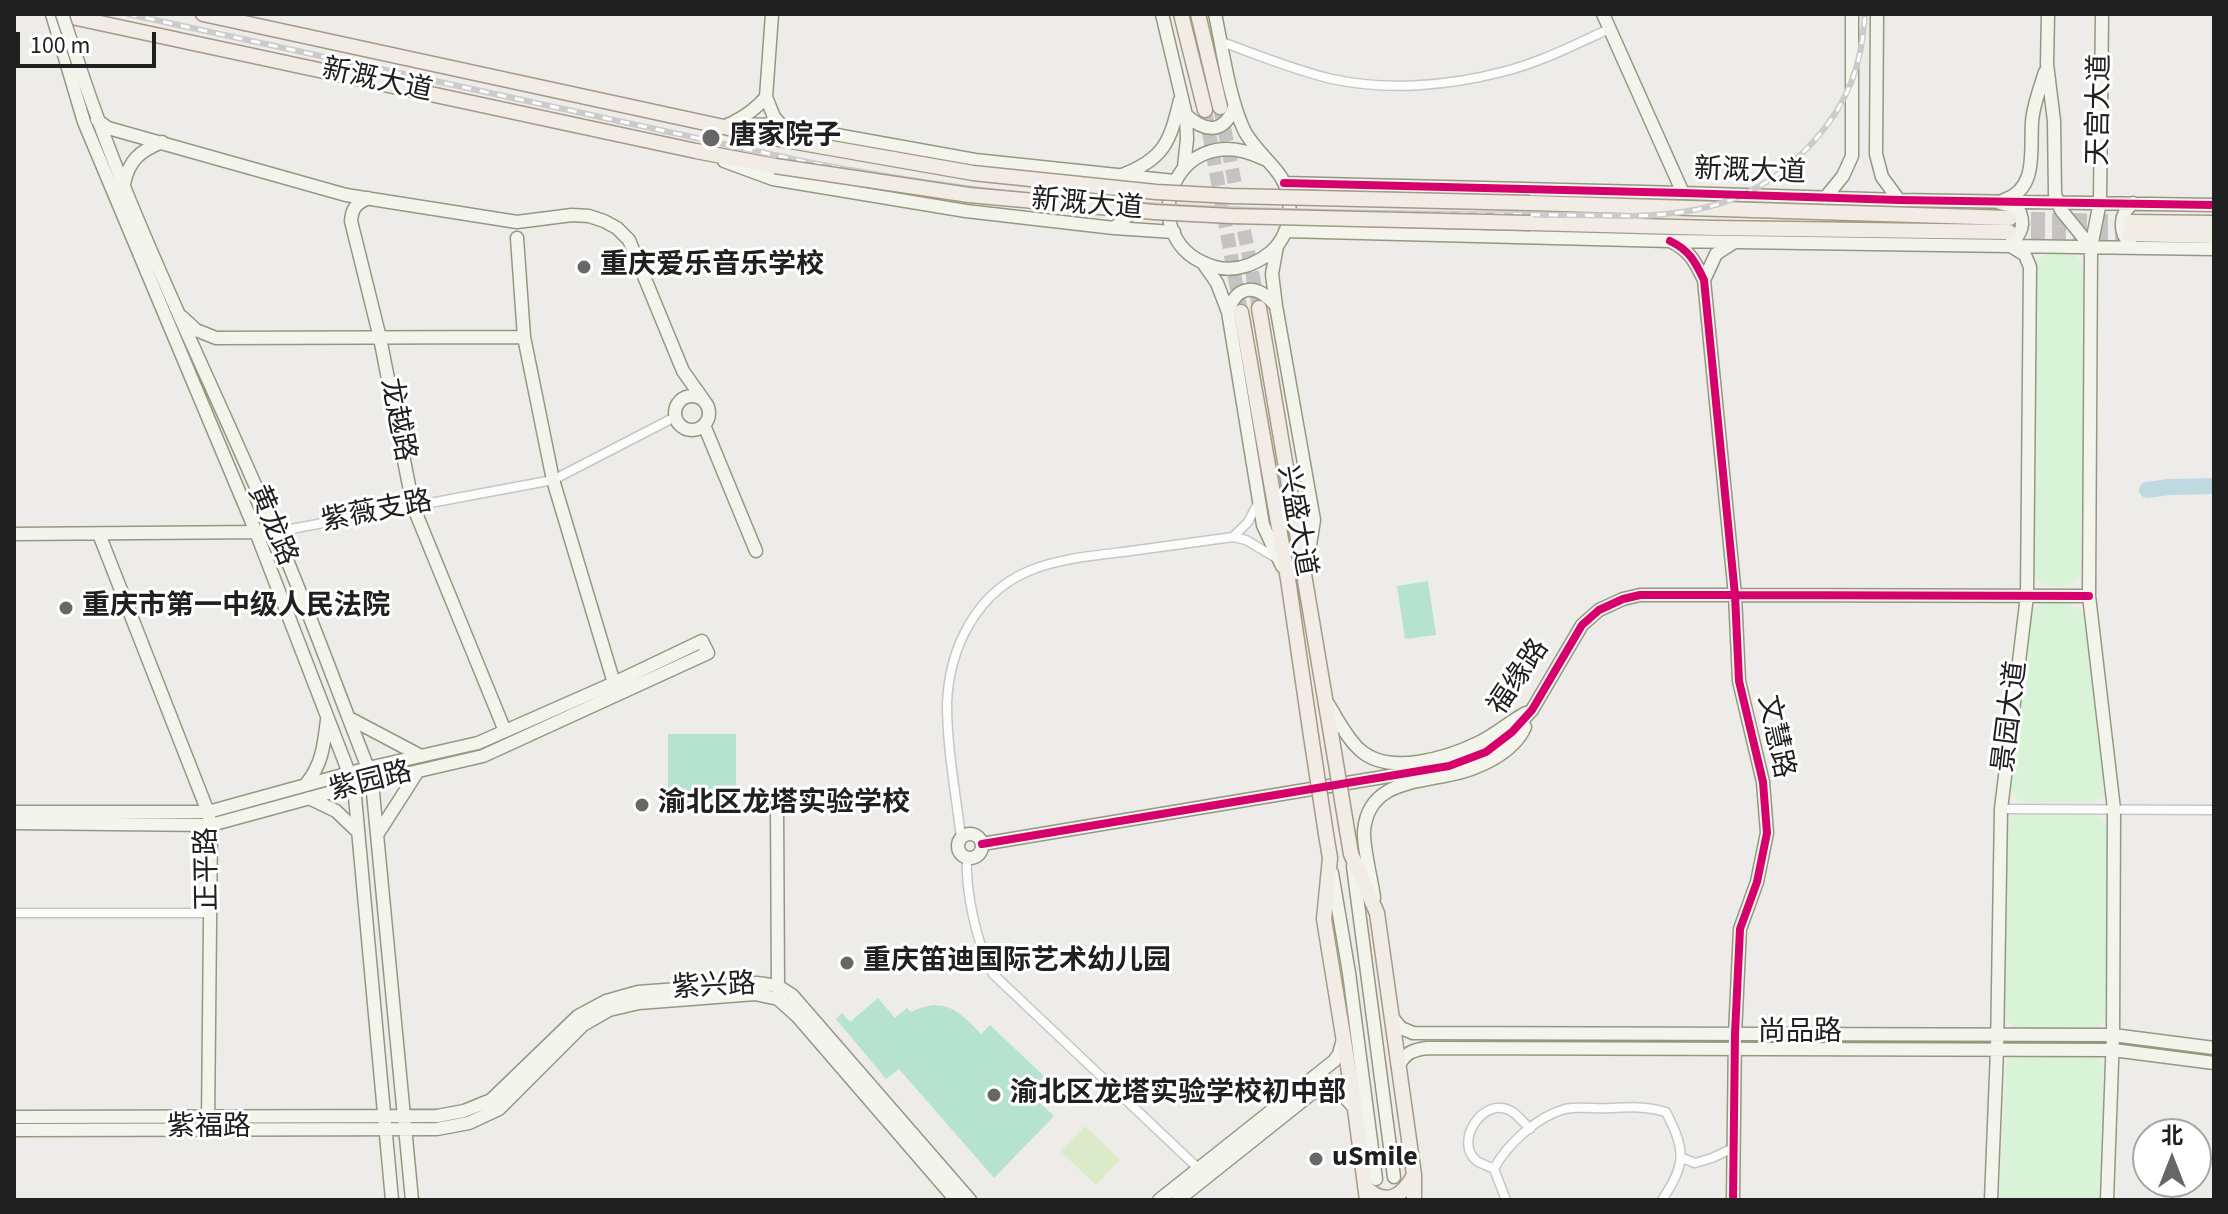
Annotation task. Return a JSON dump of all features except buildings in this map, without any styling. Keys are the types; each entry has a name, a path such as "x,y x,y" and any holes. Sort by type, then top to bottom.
{"main road":[{"name":"新溉大道","path":"57,14 696,151 969,195 1231,216 2009,232"},
{"name":"新溉大道","path":"203,14 706,124 780,132 973,173 1156,192 1530,203 2009,232"},
{"path":"1181,14 1205,110"},
{"path":"1198,14 1228,106"},
{"name":"新溉大道","path":"2131,234 2214,223"},
{"name":"新溉大道","path":"2131,234 2214,236"},
{"name":"兴盛大道","path":"1259,308 1351,854"},
{"name":"兴盛大道","path":"1234,312 1288,579 1330,858"},
{"path":"1351,854 1377,913 1414,1175 1414,1200"},
{"path":"1330,858 1324,919 1369,1189 1382,1198 1392,1197 1401,1194 1414,1175"}],"street":[{"path":"57,14 72,62"},
{"path":"772,14 766,97 780,132"},
{"path":"1162,14 1186,115 1184,167"},
{"path":"1186,115 1196,125 1210,128 1222,127 1231,116 1222,42 1215,14"},
{"path":"1603,14 1683,193"},
{"path":"1825,198 1843,176 1852,156 1852,14"},
{"path":"1877,14 1876,154 1882,177 1899,200"},
{"name":"天宫大道","path":"2048,14 2047,64 2054,121 2053,184 2057,202"},
{"name":"天宫大道","path":"2091,247 2100,202 2103,18"},
{"path":"1222,42 1334,79 1388,85 1426,85 1503,72 1547,57 1609,29"},
{"name":"黄龙路","path":"72,62 177,312 275,532 368,768 372,782 412,1200"},
{"name":"黄龙路","path":"72,62 84,122 256,532 354,786 392,1200"},
{"path":"1997,202 2019,192 2028,178 2032,119 2047,64"},
{"path":"1114,228 1132,212 1134,196 1129,185 1119,176 1144,167 1163,150 1173,128 1181,95"},
{"path":"730,124 747,116 766,97"},
{"path":"1228,106 1264,159 1276,170 1289,199 1289,216 1277,246 1272,274 1314,520 1305,578"},
{"path":"97,120 108,128 346,195 517,222 572,215 604,221 629,240 683,371 705,402 709,412 704,425 697,429 686,429 677,422 676,406 680,401 695,396 705,402"},
{"name":"新溉大道","path":"706,124 730,124 975,160 1174,181"},
{"path":"123,185 130,162 162,142"},
{"path":"1264,159 1249,151 1232,148 1198,156 1184,167 1174,181 1168,201 1169,221 1177,240 1188,254 1223,269 1243,267 1262,259 1277,246"},
{"name":"新溉大道","path":"696,151 773,179 966,211 1174,232"},
{"name":"新溉大道","path":"1284,183 1899,200 2214,205"},
{"path":"1348,185 1334,192 1328,203 1328,217 1336,227 1349,233"},
{"name":"龙越路","path":"368,198 352,210 351,221 380,338 413,506 505,731"},
{"path":"1997,202 2018,208 2023,217 2018,237 2009,232"},
{"path":"2057,202 2091,247 2089,596 2114,809 2113,1050 2107,1200"},
{"path":"2131,234 2126,240 2122,217 2133,203"},
{"path":"496,219 517,238"},
{"path":"533,220 517,238 524,337 553,480 614,683"},
{"name":"新溉大道","path":"1285,231 1735,242 2009,232 2091,247 2131,234 2214,249"},
{"name":"景园大道","path":"1991,1200 2001,809 2027,596 2030,267 2009,232"},
{"path":"1670,241 1691,254 1704,280"},
{"path":"1704,280 1716,254 1735,242"},
{"path":"1203,263 1234,312"},
{"name":"文慧路","path":"1704,280 1735,595 1739,681 1763,782 1767,833 1757,882 1740,929 1733,1200"},
{"path":"1276,306 1267,295 1254,289 1241,291 1231,300 1263,525 1288,579"},
{"path":"177,312 196,330 216,338 524,337"},
{"path":"680,401 683,371"},
{"name":"紫薇支路","path":"14,534 275,532 553,480 675,417"},
{"path":"704,425 756,551"},
{"path":"1233,537 1254,514 1259,501"},
{"path":"226,533 244,537 264,552"},
{"name":"正平路","path":"99,534 210,819 208,1123"},
{"path":"982,844 980,854 973,858 959,851 961,838 948,723 952,660 983,601 1021,574 1073,558 1233,537 1246,540 1279,559"},
{"name":"福缘路","path":"961,838 974,835 982,844 1449,766 1486,752 1512,732 1532,710 1582,625 1599,610 1640,595 2089,596"},
{"name":"紫园路","path":"14,823 210,819 307,792 354,786 483,756 708,653 702,641 478,743 349,773 307,792"},
{"path":"1325,699 1347,736 1362,752 1379,761 1398,764 1446,756 1481,742 1532,710"},
{"path":"1377,913 1364,832 1370,809 1385,792 1404,784 1453,775 1489,761 1514,744 1532,710"},
{"path":"328,717 321,759 307,792 336,811 359,832"},
{"path":"349,718 421,756"},
{"path":"377,835 418,771"},
{"path":"777,803 778,992"},
{"path":"2001,809 2214,810"},
{"name":"紫园路","path":"14,812 210,819"},
{"path":"1351,854 1394,1177"},
{"path":"967,857 975,928 993,974 1203,1173"},
{"path":"1330,858 1349,973 1369,1189"},
{"path":"14,913 210,913"},
{"name":"紫兴路","path":"404,1123 464,1111 491,1100 578,1016 606,1001 638,992 757,983 792,995 970,1200"},
{"name":"紫兴路","path":"778,992 956,1200"},
{"name":"尚品路","path":"1392,1017 1401,1028 1413,1033 2113,1035 2214,1048"},
{"path":"1178,1200 1203,1173 1334,1061 1344,1036"},
{"name":"尚品路","path":"1398,1067 1403,1057 1414,1050 1427,1048 2113,1050 2214,1063"},
{"path":"1159,1200 1203,1173 1319,1090 1333,1090 1347,1098 1355,1109"},
{"path":"361,1116 374,1107 381,1094"},
{"path":"1506,1200 1494,1169 1476,1161 1470,1152 1473,1122 1484,1113 1500,1108 1511,1111 1530,1129"},
{"path":"1494,1169 1502,1154 1530,1129 1566,1109 1653,1108 1666,1112 1676,1131 1682,1158 1676,1179 1662,1200"},
{"name":"紫福路","path":"14,1130 361,1116 384,1123"},
{"name":"紫福路","path":"14,1117 208,1123 404,1123"},
{"path":"1682,1158 1695,1163 1733,1148"}],"green space":[{"path":"2050,251 2071,254 2079,259 2084,269 2081,575 2063,586 2050,586 2031,575 2034,267 2036,261"},
{"path":"1428,581 1436,635 1405,639 1397,586"},
{"path":"2046,603 2069,603 2085,614 2107,789 2103,797 2092,802 2024,802 2014,795 2009,785 2030,613"},
{"path":"668,734 736,734 736,811 668,811"},
{"path":"2024,813 2091,814 2101,818 2106,826 2106,1020 2094,1030 2016,1030 2005,1018 2007,823 2014,816"},
{"path":"878,998 895,1018 907,1008 911,1012 933,1005 950,1008 981,1034 990,1025 1044,1076 1029,1093 1054,1116 994,1178 899,1069 886,1079 836,1019 842,1013 850,1022"},
{"path":"2017,1052 2092,1053 2104,1064 2099,1200 1999,1200 2006,1063"},
{"path":"1085,1126 1120,1160 1096,1185 1060,1151"}],"waterway":[{"path":"2147,490 2214,486"}],"tunnel":[{"path":"1220,107 1259,308"},
{"path":"1205,110 1241,312"},
{"path":"2010,218 2130,222"},
{"path":"2010,232 2129,234"}],"railway":[{"path":"128,14 802,161 958,187 1075,200 1179,207 1309,212 1634,216 1686,211 1733,199 1754,189 1795,161 1826,127 1844,98 1857,67 1865,14"}],"cycle path":[{"path":"1284,183 1899,200 2214,205"},
{"path":"1670,241 1691,257 1704,280 1735,595 1739,681 1763,782 1767,833 1757,882 1740,929 1733,1200"},
{"path":"982,844 1449,766 1486,752 1512,732 1532,710 1582,625 1599,610 1640,595 2089,596"}],"place":[{"name":"唐家院子","path":"711,138"},
{"name":"重庆爱乐音乐学校","path":"584,267"},
{"name":"重庆市第一中级人民法院","path":"66,608"},
{"name":"渝北区龙塔实验学校","path":"642,805"},
{"name":"重庆笛迪国际艺术幼儿园","path":"847,963"},
{"name":"渝北区龙塔实验学校初中部","path":"994,1095"},
{"name":"uSmile","path":"1316,1159"}]}
